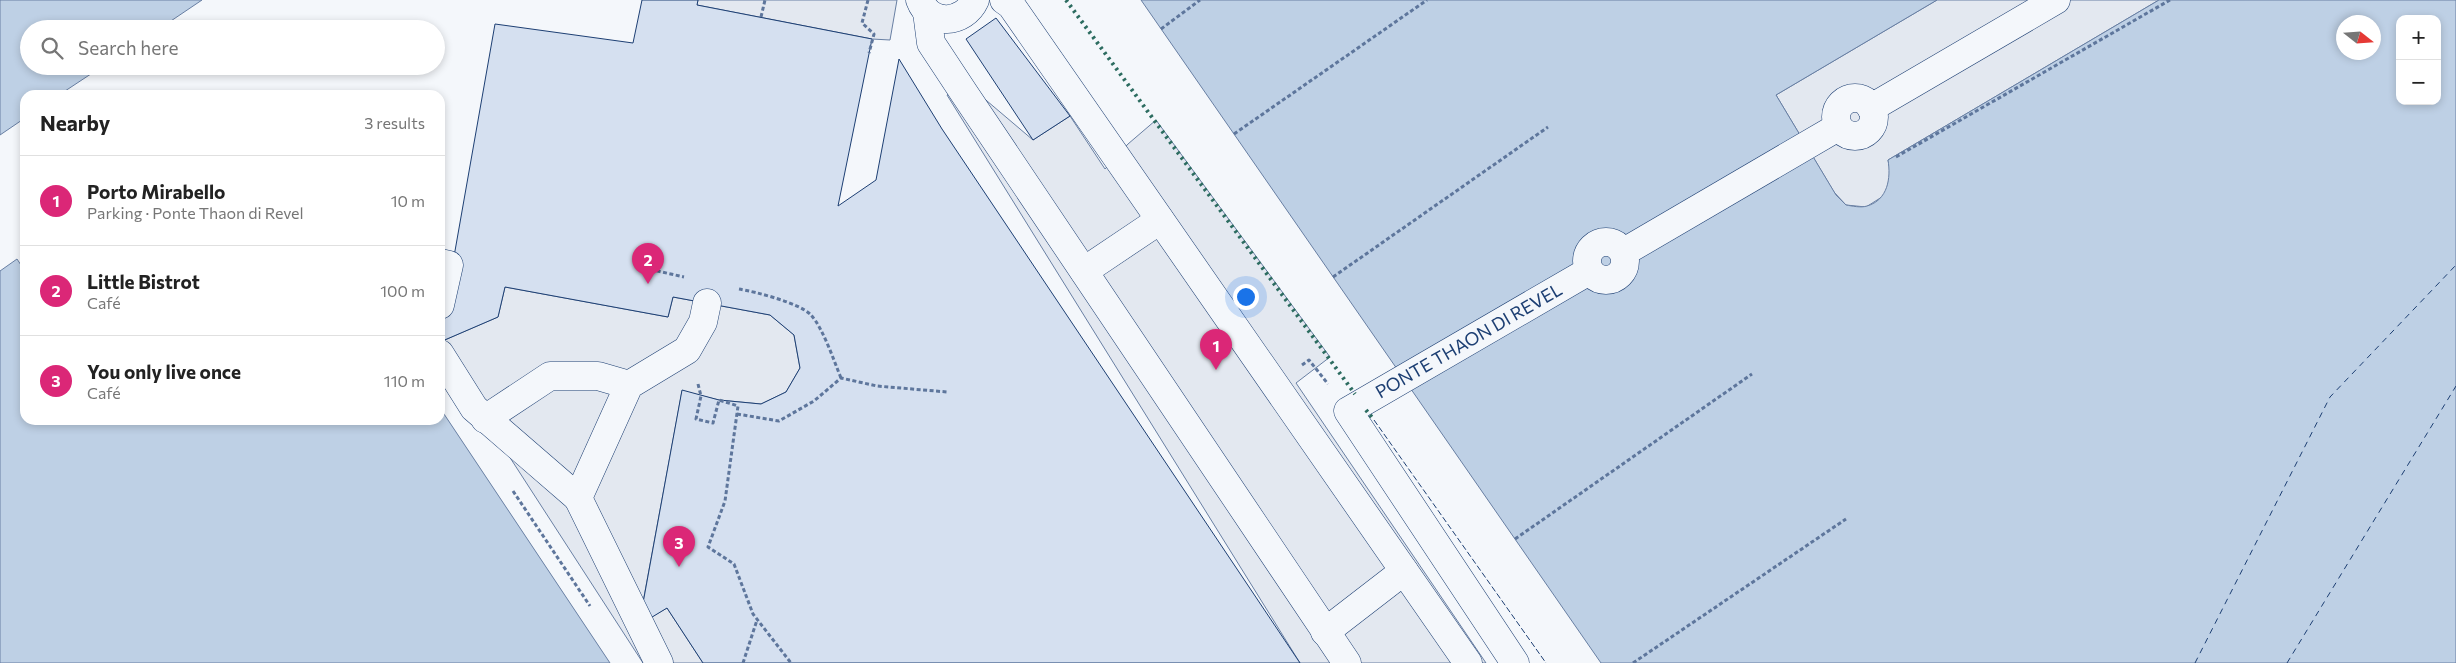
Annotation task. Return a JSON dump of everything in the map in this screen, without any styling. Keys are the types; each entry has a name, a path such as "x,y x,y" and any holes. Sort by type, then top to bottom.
{"street":[{"path":"923,6 936,18 956,18 972,8 975,0"},
{"path":"1004,0 1011,5 1468,663"},
{"name":"PONTE THAON DI REVEL","path":"1515,663 1348,411 1589,271 1596,278 1603,280 1616,278 1625,266 1624,252 1838,127 1851,136 1866,132 1873,121 1871,108 2056,0"},
{"path":"923,6 931,43 1347,663"},
{"path":"1084,272 1160,220"},
{"path":"445,264 449,265 445,283"},
{"path":"578,498 629,386 687,350 702,322 707,303"},
{"path":"445,362 474,408 578,498 659,663"},
{"path":"485,419 550,376 598,376 629,386"},
{"path":"1325,632 1404,570"}],"path":[{"path":"761,17 766,0"},
{"path":"868,0 862,23 874,34 869,53"},
{"path":"1161,29 1200,0"},
{"path":"1234,134 1427,0"},
{"path":"1896,157 2170,0"},
{"path":"1333,277 1548,127"},
{"path":"644,268 690,278"},
{"path":"731,287 771,296 810,314 832,354 841,378"},
{"path":"1515,539 1752,374"},
{"path":"841,378 877,386 947,392"},
{"path":"736,414 779,421 814,401 841,378"},
{"path":"701,396 696,419 713,424 719,400 738,406 725,501 708,547 734,564 753,614 791,663"},
{"path":"512,488 594,613"},
{"path":"1633,663 1846,519"},
{"path":"742,663 757,620"}],"shaded area":[{"path":"698,0 897,0 890,40 872,39 697,5"},
{"path":"1937,0 2159,0 1888,160 1891,175 1885,195 1866,207 1846,205 1834,192 1776,95"},
{"path":"967,84 1033,140 1070,116 1105,169 1128,144 1156,120 1330,357 1296,383 1486,663 1300,663 947,95"},
{"path":"505,287 668,317 673,297 770,315 794,335 800,368 786,392 761,404 719,400 682,391 639,624 667,608 703,663 643,663 485,419 445,351 445,340 498,317"}],"water":[{"path":"0,0 202,0 172,20 20,20 20,75 89,75 67,90 20,90 20,121 0,135"},
{"path":"1141,0 1937,0 1776,95 1836,195 1846,205 1862,207 1874,203 1884,194 1889,174 1888,160 2159,0 2456,0 2456,663 1601,663"},
{"path":"17,259 20,264 20,425 445,425 445,416 610,663 0,663 0,271"}],"building":[{"path":"642,0 698,0 697,5 872,39 838,206 876,180 899,59 942,129 1300,663 703,663 667,608 639,625 682,390 719,400 761,404 786,392 800,368 794,335 770,315 673,297 668,317 505,287 498,317 445,340 445,308 495,24 633,43"},
{"path":"996,18 1070,116 1033,140 966,39"}],"ferry route":[{"path":"2195,663 2330,397 2456,265"},
{"path":"2287,663 2456,386"}],"hedge":[{"path":"1066,0 1355,394"},
{"path":"1366,410 1374,420"}],"fence":[{"path":"1374,420 1546,663"}],"place":[{"name":"Little Bistrot","path":"648,284"},
{"name":"Porto Mirabello","path":"1216,370"},
{"name":"You only live once","path":"679,567"}]}
